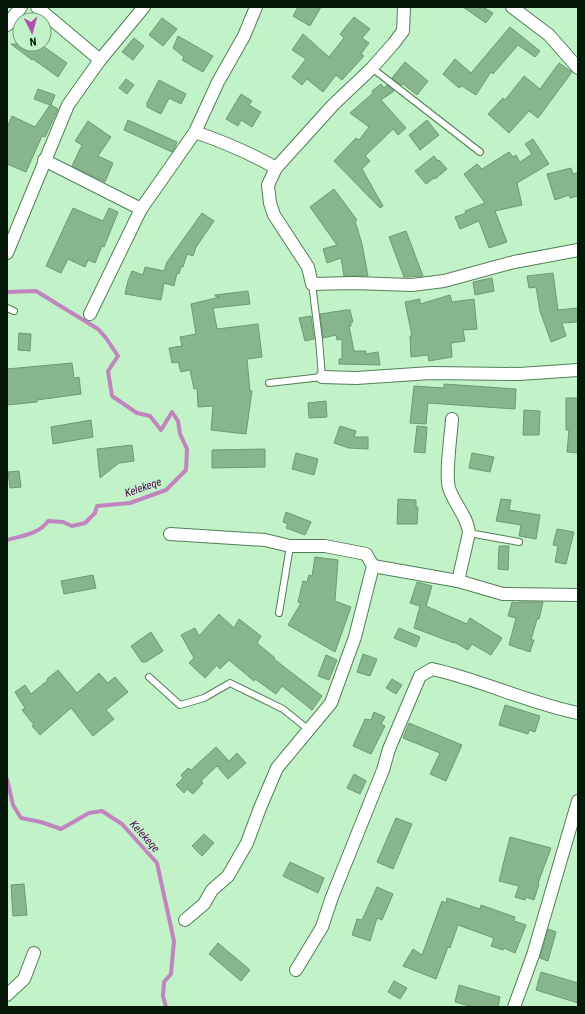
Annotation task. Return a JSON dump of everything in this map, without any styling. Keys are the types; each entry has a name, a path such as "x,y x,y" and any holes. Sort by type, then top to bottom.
{"street":[{"path":"7,25 21,7"},
{"path":"36,7 100,60"},
{"path":"7,253 44,160 68,105 100,60 144,7"},
{"path":"90,314 140,209 195,132 218,82 244,36 256,7"},
{"path":"404,7 403,31 372,68 333,105 276,168 268,186 270,203 274,215 308,267 312,284 354,283 412,285 444,280 514,262 578,250"},
{"path":"512,7 549,35 576,62"},
{"path":"195,132 222,141 252,154 276,168"},
{"path":"44,160 140,209"},
{"path":"322,377 356,378 438,373 519,374 578,370"},
{"path":"452,419 448,485 452,497 469,527 458,581"},
{"path":"170,534 265,540 290,546 325,546 366,554 373,566 355,637 331,703 277,768 247,842 228,876 212,890 204,904 186,920"},
{"path":"373,566 458,581 503,594 578,595"},
{"path":"296,970 322,926 332,897 383,770 389,749 420,676 432,669 454,674 552,708 578,713"},
{"path":"514,1007 533,955 578,801"},
{"path":"7,995 24,979 34,953"}],"lane":[{"path":"372,68 480,152"},
{"path":"269,383 322,377 312,284"},
{"path":"7,308 14,311"},
{"path":"469,533 519,542"},
{"path":"279,612 290,546"},
{"path":"149,677 180,705 204,698 230,683 283,709 309,730"}],"building":[{"path":"298,7 321,7 310,26 293,16"},
{"path":"463,7 483,7 493,13 486,23"},
{"path":"354,17 370,29 362,38 369,43 361,54 364,56 342,80 336,75 323,92 307,79 302,85 292,77 306,59 292,50 303,34 329,57 344,38 340,34"},
{"path":"162,18 177,29 163,46 149,35"},
{"path":"510,27 540,51 535,57 518,45 493,74 491,72 476,95 462,86 459,88 443,74 455,59 471,73"},
{"path":"178,36 213,56 203,72 182,60 184,57 173,48"},
{"path":"134,38 144,46 133,60 122,52"},
{"path":"22,52 51,52 67,63 58,77 33,59 32,60"},
{"path":"405,62 428,81 417,95 403,84 401,85 392,78"},
{"path":"559,63 572,72 538,118 529,111 509,133 488,114 503,98 505,100 524,76 540,89"},
{"path":"126,79 134,85 127,94 119,88"},
{"path":"159,80 186,94 181,104 169,98 161,114 147,107 147,103"},
{"path":"381,84 384,88 387,85 394,91 381,100 406,128 398,135 393,129 365,156 370,161 362,169 383,206 380,208 334,161 356,138 359,140 369,127 350,113"},
{"path":"38,89 55,95 51,105 58,109 45,137 42,136 26,172 7,164 7,127 12,116 35,127 50,105 34,99"},
{"path":"241,94 252,101 249,105 261,112 252,127 241,120 238,126 226,119"},
{"path":"128,120 177,142 172,152 124,130"},
{"path":"427,120 439,135 420,150 409,135"},
{"path":"88,121 111,137 98,156 113,163 105,182 72,166 82,145 75,141"},
{"path":"533,139 549,164 517,183 522,205 495,211 507,242 489,248 479,221 460,229 455,217 466,213 465,211 485,203 464,174 477,164 482,169 509,152 513,157 516,155 520,162 532,154 525,144"},
{"path":"434,156 447,169 426,184 415,171"},
{"path":"571,168 573,174 578,173 578,196 570,198 569,195 555,200 547,174"},
{"path":"334,189 357,220 355,221 362,244 368,276 344,276 341,258 327,263 323,249 337,245 310,207"},
{"path":"73,208 103,221 109,208 118,212 104,247 102,246 95,263 88,260 85,267 68,259 61,273 46,266"},
{"path":"202,213 214,221 196,247 193,256 187,254 183,267 181,267 179,274 177,273 174,286 164,283 161,300 125,294 132,271 143,275 145,267 164,271 167,262"},
{"path":"406,231 423,276 404,277 389,237"},
{"path":"553,273 558,310 578,308 578,322 562,323 566,336 551,342 540,311 536,287 529,288 527,276"},
{"path":"492,278 494,291 475,295 473,282"},
{"path":"248,291 250,304 213,308 217,329 258,324 262,357 247,359 250,391 252,391 246,434 211,430 213,406 198,407 197,388 194,389 190,370 181,372 178,362 172,363 169,348 182,346 180,337 196,334 191,304 220,297 215,295"},
{"path":"450,295 452,302 474,299 477,329 463,330 465,341 451,343 452,357 429,361 428,355 411,357 410,336 412,336 405,302 420,299 420,304"},
{"path":"350,310 353,322 351,322 351,326 349,326 354,351 366,351 366,354 378,352 380,365 339,364 339,359 342,359 342,339 337,340 336,335 323,338 320,314"},
{"path":"311,316 314,339 305,341 299,318"},
{"path":"19,333 31,334 30,351 18,350"},
{"path":"72,363 74,378 79,377 81,394 37,400 37,402 7,405 7,369"},
{"path":"444,384 516,389 515,409 428,403 426,424 410,423 414,386 444,388"},
{"path":"566,398 578,398 578,453 567,452 569,430 566,430"},
{"path":"326,401 327,417 309,418 308,403"},
{"path":"524,410 540,411 539,435 523,435"},
{"path":"91,420 93,437 53,444 51,427"},
{"path":"340,426 356,431 354,437 368,437 368,449 349,448 334,443"},
{"path":"417,426 427,427 425,453 414,452"},
{"path":"132,445 134,461 119,463 100,478 97,449"},
{"path":"265,449 265,467 212,468 212,450"},
{"path":"296,453 318,459 314,475 292,469"},
{"path":"472,453 494,457 490,472 469,468"},
{"path":"19,471 21,487 10,488 8,472"},
{"path":"398,499 416,500 416,507 418,507 417,524 397,524"},
{"path":"501,499 511,500 509,510 540,515 536,539 519,536 521,525 496,521"},
{"path":"286,512 311,522 305,535 286,528 288,524 283,522"},
{"path":"557,529 574,532 566,564 555,562 558,546 553,545"},
{"path":"499,546 509,546 508,570 498,569"},
{"path":"315,557 338,560 335,601 351,607 335,652 288,625 301,603 298,602 303,581 307,582 309,575 312,576"},
{"path":"93,575 96,588 64,594 61,581"},
{"path":"417,582 432,586 426,606 467,624 470,618 502,638 491,655 472,644 468,650 454,642 414,628 420,606 410,603"},
{"path":"512,602 543,602 539,619 537,619 531,640 534,640 530,652 509,645 516,618 508,616"},
{"path":"219,614 234,628 239,619 261,636 257,643 275,658 274,659 322,696 312,710 282,686 276,694 255,679 254,681 229,660 220,669 217,665 205,678 189,663 194,658 181,635 195,628 199,636"},
{"path":"399,628 420,637 416,647 394,638"},
{"path":"151,632 163,651 146,662 142,662 131,646"},
{"path":"363,654 377,659 370,676 357,672"},
{"path":"326,655 337,660 329,680 318,676"},
{"path":"58,670 77,693 99,673 108,683 115,677 128,692 106,710 114,719 93,736 71,708 40,735 32,726 34,725 22,710 25,708 15,692 25,685 31,694"},
{"path":"392,679 402,685 396,694 386,688"},
{"path":"505,705 540,716 535,732 529,730 528,734 499,725"},
{"path":"374,712 385,717 381,724 385,726 371,754 353,746 365,719 371,720"},
{"path":"409,723 462,745 446,781 430,774 440,753 403,738"},
{"path":"216,747 229,761 237,753 246,763 228,779 217,766 201,781 203,783 193,794 187,789 184,793 176,785 183,778 181,775 188,768 191,770"},
{"path":"354,774 366,781 360,794 347,788"},
{"path":"396,818 412,824 393,869 377,862"},
{"path":"204,834 214,843 202,856 192,846"},
{"path":"510,837 551,848 538,883 539,884 534,900 526,897 525,900 515,897 519,886 499,881"},
{"path":"290,862 324,878 318,893 283,876"},
{"path":"24,884 27,915 13,916 11,885"},
{"path":"377,887 393,894 382,920 377,918 370,941 352,935 357,919 362,920"},
{"path":"447,898 480,909 481,905 515,917 514,921 526,925 515,953 504,948 503,950 491,946 494,938 458,925 450,948 448,947 436,979 403,966 413,949 422,955 442,901 446,903"},
{"path":"548,929 556,932 548,961 540,958"},
{"path":"218,943 250,970 241,981 209,954"},
{"path":"541,972 578,983 578,1003 536,990"},
{"path":"394,981 407,988 400,999 388,992"},
{"path":"459,985 500,997 498,1007 473,1007 455,1002"}],"waterway":[{"name":"Kelekeqe","path":"7,292 36,291 98,329 118,356 108,371 112,396 137,413 150,416 161,430 172,412 178,421 180,434 187,449 186,470 166,490 130,503 97,506 95,513 85,523 72,526 63,522 48,521 35,532 7,540"},
{"name":"Kelekeqe","path":"7,779 13,805 21,818 41,822 61,829 89,813 102,811 122,824 157,863 174,941 171,974 164,982 163,996 166,1007"}]}
